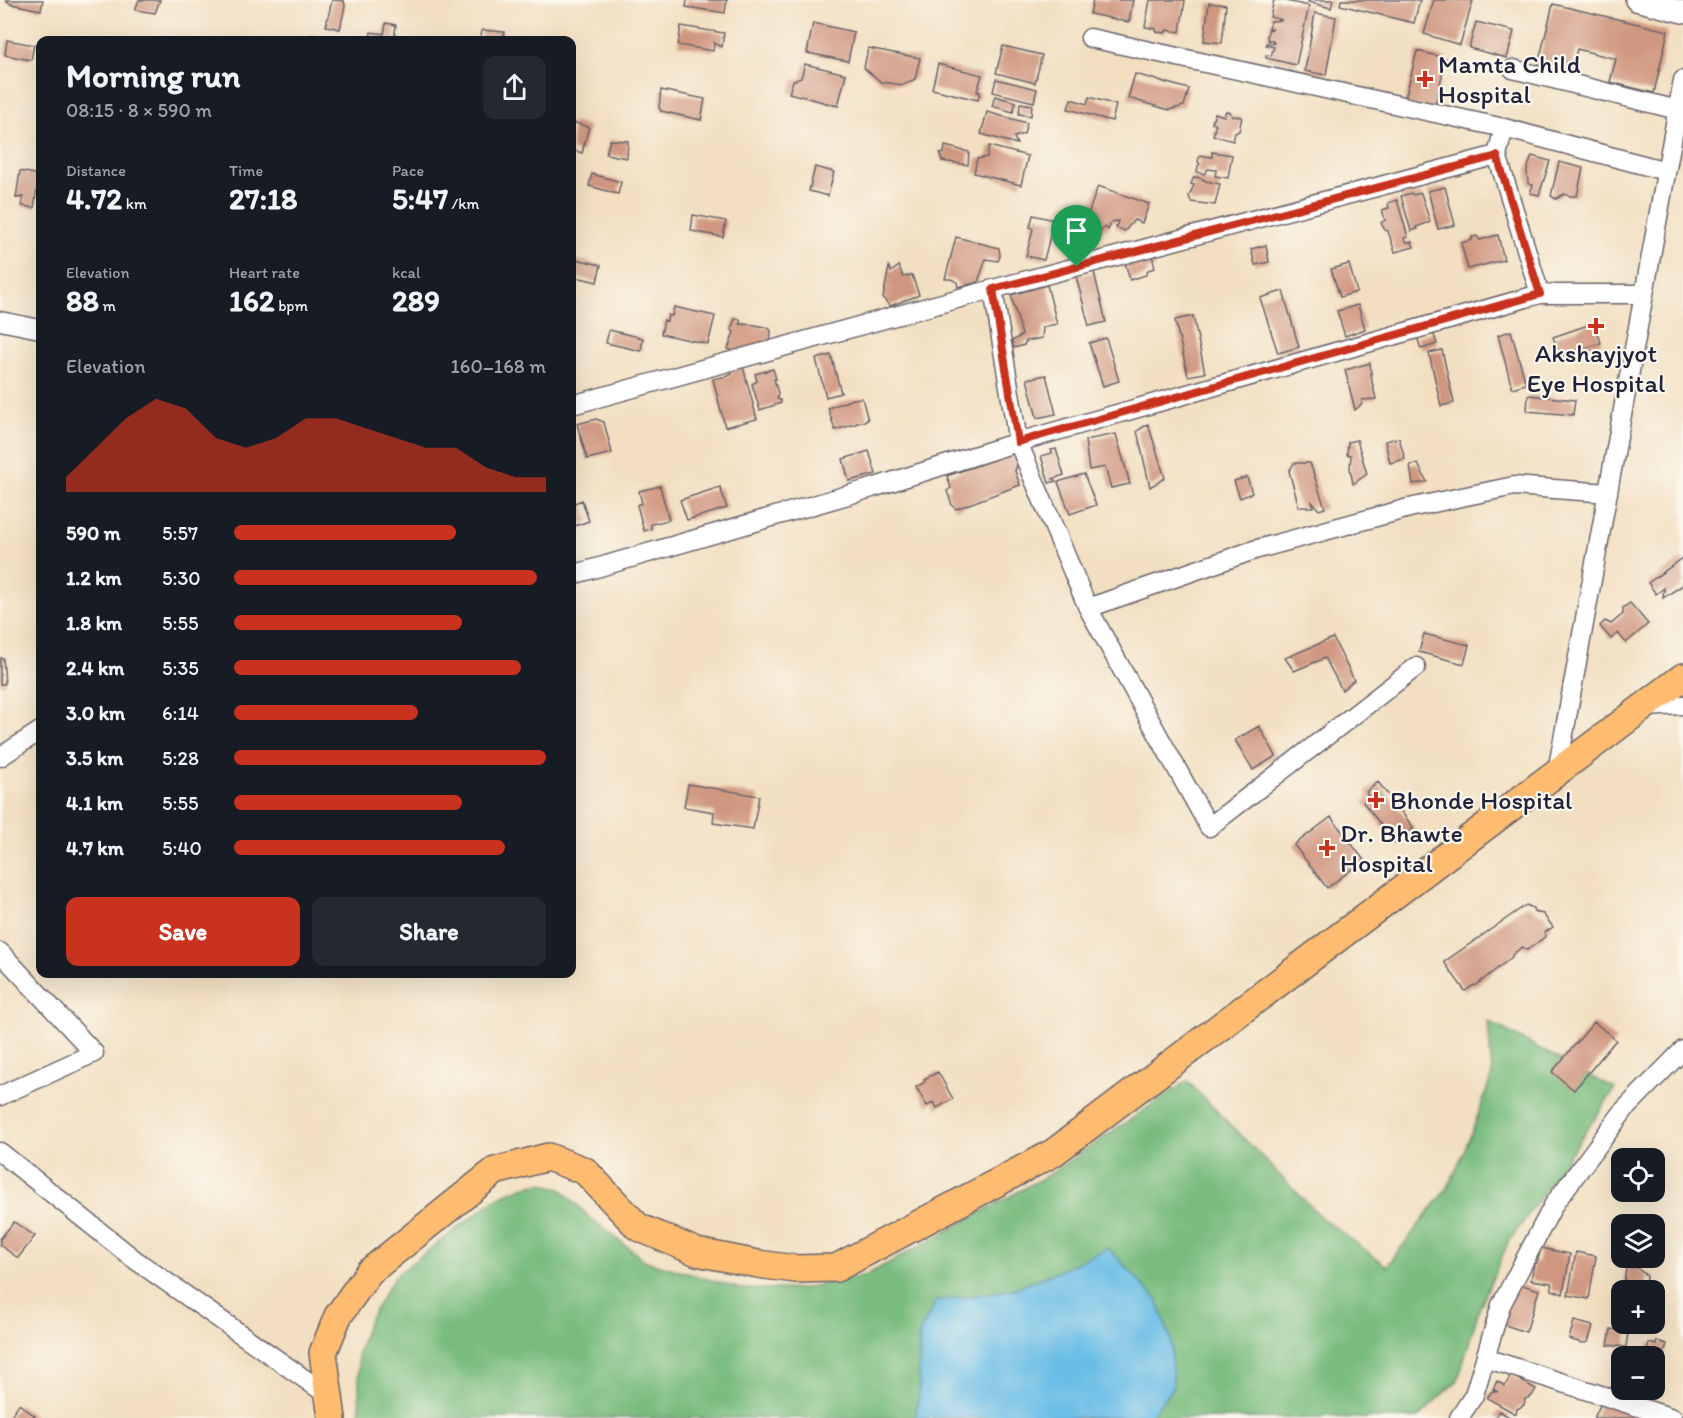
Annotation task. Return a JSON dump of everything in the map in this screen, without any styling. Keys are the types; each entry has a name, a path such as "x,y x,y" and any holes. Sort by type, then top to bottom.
{"main road":[{"path":"331,1407 323,1353 338,1316 369,1272 495,1171 548,1156 585,1171 638,1227 697,1252 795,1269 836,1268 1053,1153 1683,677"}],"street":[{"path":"1636,0 1660,3 1683,12"},
{"path":"1090,38 1504,128 1666,171"},
{"path":"1513,69 1678,110"},
{"path":"1557,772 1683,80"},
{"path":"1504,128 1497,156 1540,294"},
{"path":"576,404 993,289 1497,156"},
{"path":"993,289 1018,442 1088,608 1209,827 1416,667"},
{"path":"576,574 861,492 1018,442 1540,294 1644,294"},
{"path":"0,321 36,327"},
{"path":"1088,608 1254,550 1409,508 1514,486 1608,493"},
{"path":"1643,707 1683,705"},
{"path":"0,757 36,734"},
{"path":"0,952 94,1053 0,1095"},
{"path":"1459,1418 1474,1395 1501,1305 1554,1204 1625,1109 1683,1050"},
{"path":"0,1152 134,1259 331,1407"},
{"path":"1485,1358 1673,1418"}],"green space":[{"path":"1488,1021 1615,1089 1507,1245 1479,1309 1458,1380 1418,1418 1326,1416 1322,1418 360,1418 358,1353 367,1323 395,1276 497,1198 525,1186 542,1183 561,1189 589,1217 646,1261 741,1289 800,1289 867,1275 1050,1174 1187,1081 1322,1218 1387,1266 1449,1186 1472,1132 1492,1075"}],"water":[{"path":"1108,1248 1157,1300 1171,1340 1173,1387 1153,1413 1147,1418 915,1418 919,1395 919,1335 936,1301 1014,1289"}],"building":[{"path":"6,0 43,0 41,10 11,4"},
{"path":"139,0 160,0 155,13 135,10"},
{"path":"332,0 344,1 340,29 326,26"},
{"path":"687,0 727,0 725,13 686,7"},
{"path":"1093,0 1133,0 1129,22 1090,14"},
{"path":"1150,0 1185,0 1180,32 1167,30 1165,33 1157,32 1156,29 1145,27"},
{"path":"1274,0 1309,6 1296,65 1266,58 1266,55 1271,56 1274,47 1266,45 1266,43 1274,43 1267,37 1268,30 1273,29 1269,28 1271,21 1282,20 1270,17"},
{"path":"1308,0 1333,0 1331,8 1308,2"},
{"path":"1341,0 1420,0 1414,23 1340,5"},
{"path":"1434,0 1473,0 1460,45 1424,34"},
{"path":"1209,3 1226,5 1222,43 1204,41"},
{"path":"1553,4 1668,31 1654,93 1610,82 1616,59 1577,49 1571,73 1538,65"},
{"path":"1315,13 1336,17 1326,75 1305,71"},
{"path":"1476,22 1514,31 1507,58 1469,48"},
{"path":"386,23 396,25 395,36 370,36 371,32 384,34"},
{"path":"813,23 854,32 848,61 807,53"},
{"path":"681,26 724,33 722,47 714,43 713,51 678,45"},
{"path":"482,30 504,32 504,36 481,36"},
{"path":"7,40 34,45 31,60 5,55"},
{"path":"1003,46 1042,55 1035,83 996,73"},
{"path":"868,48 920,58 915,79 903,85 881,82 864,68"},
{"path":"1417,51 1446,58 1434,110 1404,103"},
{"path":"805,64 846,74 838,106 789,93 793,81 801,78"},
{"path":"938,64 982,75 977,92 980,92 978,100 932,89"},
{"path":"1135,74 1189,89 1184,106 1169,110 1128,98"},
{"path":"996,79 1037,89 1034,102 993,92"},
{"path":"661,90 705,99 701,120 661,111 659,107"},
{"path":"995,96 1016,102 1013,112 992,106"},
{"path":"1089,97 1116,105 1112,121 1068,109 1071,99 1087,104"},
{"path":"1020,103 1032,105 1031,116 1019,114"},
{"path":"1226,111 1232,116 1242,117 1239,131 1235,133 1233,141 1213,135 1216,124 1212,123 1215,113 1224,116"},
{"path":"987,112 1027,123 1024,134 1014,137 1017,144 981,134"},
{"path":"576,123 589,127 582,153 576,151"},
{"path":"610,140 628,141 627,158 606,154"},
{"path":"945,146 969,152 968,165 942,161 940,154 944,153"},
{"path":"989,146 1028,156 1021,185 974,173 977,159 987,157"},
{"path":"1212,152 1232,155 1228,178 1215,176 1216,170 1208,169 1204,174 1197,172 1200,155 1212,157"},
{"path":"1532,156 1550,161 1539,195 1530,193 1533,185 1528,184 1527,170"},
{"path":"1559,162 1583,168 1577,196 1564,194 1556,199 1551,196"},
{"path":"815,167 834,172 828,196 809,191"},
{"path":"20,171 36,174 34,208 22,206 23,197 16,198"},
{"path":"592,174 621,182 618,194 589,186"},
{"path":"1194,177 1220,184 1215,205 1191,202 1189,196 1194,185 1191,184"},
{"path":"1098,186 1149,204 1142,223 1134,220 1125,231 1116,228 1118,221 1111,222 1108,230 1105,227 1091,241 1080,237"},
{"path":"1445,187 1455,225 1438,229 1428,191"},
{"path":"1411,193 1413,195 1421,193 1430,222 1411,231 1401,196"},
{"path":"1397,200 1408,237 1404,238 1407,242 1412,242 1414,247 1395,252 1388,231 1381,223 1385,220 1382,210 1389,208 1388,203"},
{"path":"693,215 726,221 723,237 691,231"},
{"path":"1033,215 1054,220 1044,260 1026,256 1033,229 1030,227"},
{"path":"1498,235 1504,260 1468,269 1461,243 1472,240 1472,237 1477,236 1480,240"},
{"path":"956,237 999,248 998,261 986,259 978,282 958,287 957,282 945,279"},
{"path":"1266,245 1269,262 1255,265 1251,249"},
{"path":"1152,255 1155,268 1148,270 1146,275 1130,280 1125,262"},
{"path":"576,259 601,265 597,282 576,277"},
{"path":"1349,264 1357,292 1340,297 1331,269"},
{"path":"899,266 903,277 912,275 919,295 890,306 883,298 889,267 891,272"},
{"path":"1094,272 1106,322 1089,326 1076,276"},
{"path":"1047,285 1057,324 1043,327 1042,338 1026,341 1024,345 1014,348 1012,341 1022,335 1011,295"},
{"path":"1283,291 1299,347 1278,353 1260,298"},
{"path":"1358,305 1365,329 1345,336 1337,311"},
{"path":"674,307 715,316 708,344 661,334 664,320 667,321 668,315 672,316"},
{"path":"1193,316 1205,373 1188,376 1175,320"},
{"path":"735,319 740,319 740,324 769,328 771,331 770,345 742,355 728,349 734,332 731,329"},
{"path":"1594,323 1601,343 1560,356 1553,337"},
{"path":"609,330 643,338 641,351 606,343"},
{"path":"1511,331 1526,384 1512,388 1498,335"},
{"path":"1433,332 1437,344 1421,349 1417,337"},
{"path":"1106,338 1119,381 1103,386 1089,343"},
{"path":"1442,350 1454,403 1441,406 1429,353"},
{"path":"831,355 841,393 826,397 816,359"},
{"path":"1370,363 1376,399 1362,400 1362,404 1355,410 1345,370"},
{"path":"743,367 757,419 725,427 713,379 725,377 732,374 732,370"},
{"path":"773,369 777,399 781,403 760,410 752,384 757,381 755,374"},
{"path":"1046,375 1056,414 1037,418 1027,379"},
{"path":"1528,395 1575,400 1573,415 1527,411"},
{"path":"862,398 868,420 835,430 828,408"},
{"path":"596,419 604,422 612,453 587,459 577,424"},
{"path":"1148,424 1165,478 1150,487 1137,431"},
{"path":"1116,434 1130,484 1111,488 1105,467 1089,470 1085,440"},
{"path":"1399,438 1405,459 1390,463 1385,441"},
{"path":"1357,440 1367,474 1353,484 1350,468 1351,455 1347,455 1348,442"},
{"path":"1056,449 1064,475 1049,483 1041,456 1052,453 1051,450"},
{"path":"869,451 876,474 849,481 843,459"},
{"path":"1013,453 1017,465 1015,471 1020,485 956,509 952,505 947,491 951,488 947,476"},
{"path":"1294,463 1310,463 1325,508 1319,510 1312,502 1313,507 1299,507 1289,471"},
{"path":"1418,464 1427,482 1413,484 1410,465"},
{"path":"1084,474 1096,505 1070,514 1058,482"},
{"path":"1247,477 1252,493 1240,498 1234,481"},
{"path":"660,486 669,520 651,524 651,529 644,531 637,505 642,503 639,491"},
{"path":"720,487 727,508 687,520 680,500"},
{"path":"582,500 589,521 576,526 576,502"},
{"path":"1683,558 1683,585 1663,598 1664,588 1656,594 1648,583"},
{"path":"1630,603 1648,624 1626,643 1618,633 1611,639 1600,626 1605,621 1611,624 1623,614 1623,608"},
{"path":"1424,634 1469,645 1464,664 1419,652"},
{"path":"1333,638 1354,680 1342,690 1325,658 1294,671 1285,658"},
{"path":"0,658 3,658 5,684 0,684"},
{"path":"1259,726 1276,756 1253,770 1235,740"},
{"path":"1378,782 1414,828 1395,843 1363,802 1369,797 1366,792"},
{"path":"688,784 759,796 753,829 713,823 714,812 684,807"},
{"path":"1331,817 1364,860 1327,888 1294,845"},
{"path":"1526,905 1533,908 1534,912 1543,914 1553,927 1544,933 1546,936 1527,950 1522,947 1475,986 1465,991 1444,962"},
{"path":"1594,1022 1616,1040 1574,1090 1552,1072"},
{"path":"938,1072 953,1099 937,1108 934,1102 927,1106 916,1087 925,1082 924,1079"},
{"path":"14,1222 35,1236 18,1258 0,1245 0,1239"},
{"path":"1541,1248 1570,1254 1563,1294 1552,1290 1551,1283 1531,1280 1534,1264 1537,1263"},
{"path":"1576,1252 1596,1256 1589,1299 1568,1295"},
{"path":"1626,1268 1637,1268 1647,1276 1646,1280 1624,1280"},
{"path":"1515,1283 1539,1290 1526,1332 1502,1324"},
{"path":"1574,1321 1593,1326 1588,1342 1582,1343 1569,1339"},
{"path":"1611,1329 1611,1334 1628,1334 1626,1346 1608,1345"},
{"path":"1657,1341 1667,1344 1665,1351 1665,1346 1648,1346 1649,1343 1656,1345"},
{"path":"1511,1375 1536,1389 1532,1396 1525,1399 1524,1405 1517,1409 1516,1414 1487,1398 1492,1391 1498,1392 1493,1389 1497,1381 1505,1386"},
{"path":"1603,1399 1640,1415 1638,1418 1594,1418"},
{"path":"19,1404 35,1416 34,1418 10,1417"},
{"path":"1499,1411 1511,1418 1495,1418"}],"place":[{"name":"Mamta Child Hospital","path":"1425,79"},
{"name":"Akshayjyot Eye Hospital","path":"1596,326"},
{"name":"Bhonde Hospital","path":"1376,800"},
{"name":"Dr. Bhawte Hospital","path":"1327,848"}],"route":[{"path":"1497,156 1540,294 1018,442 993,289 1077,267 1497,156"}]}
